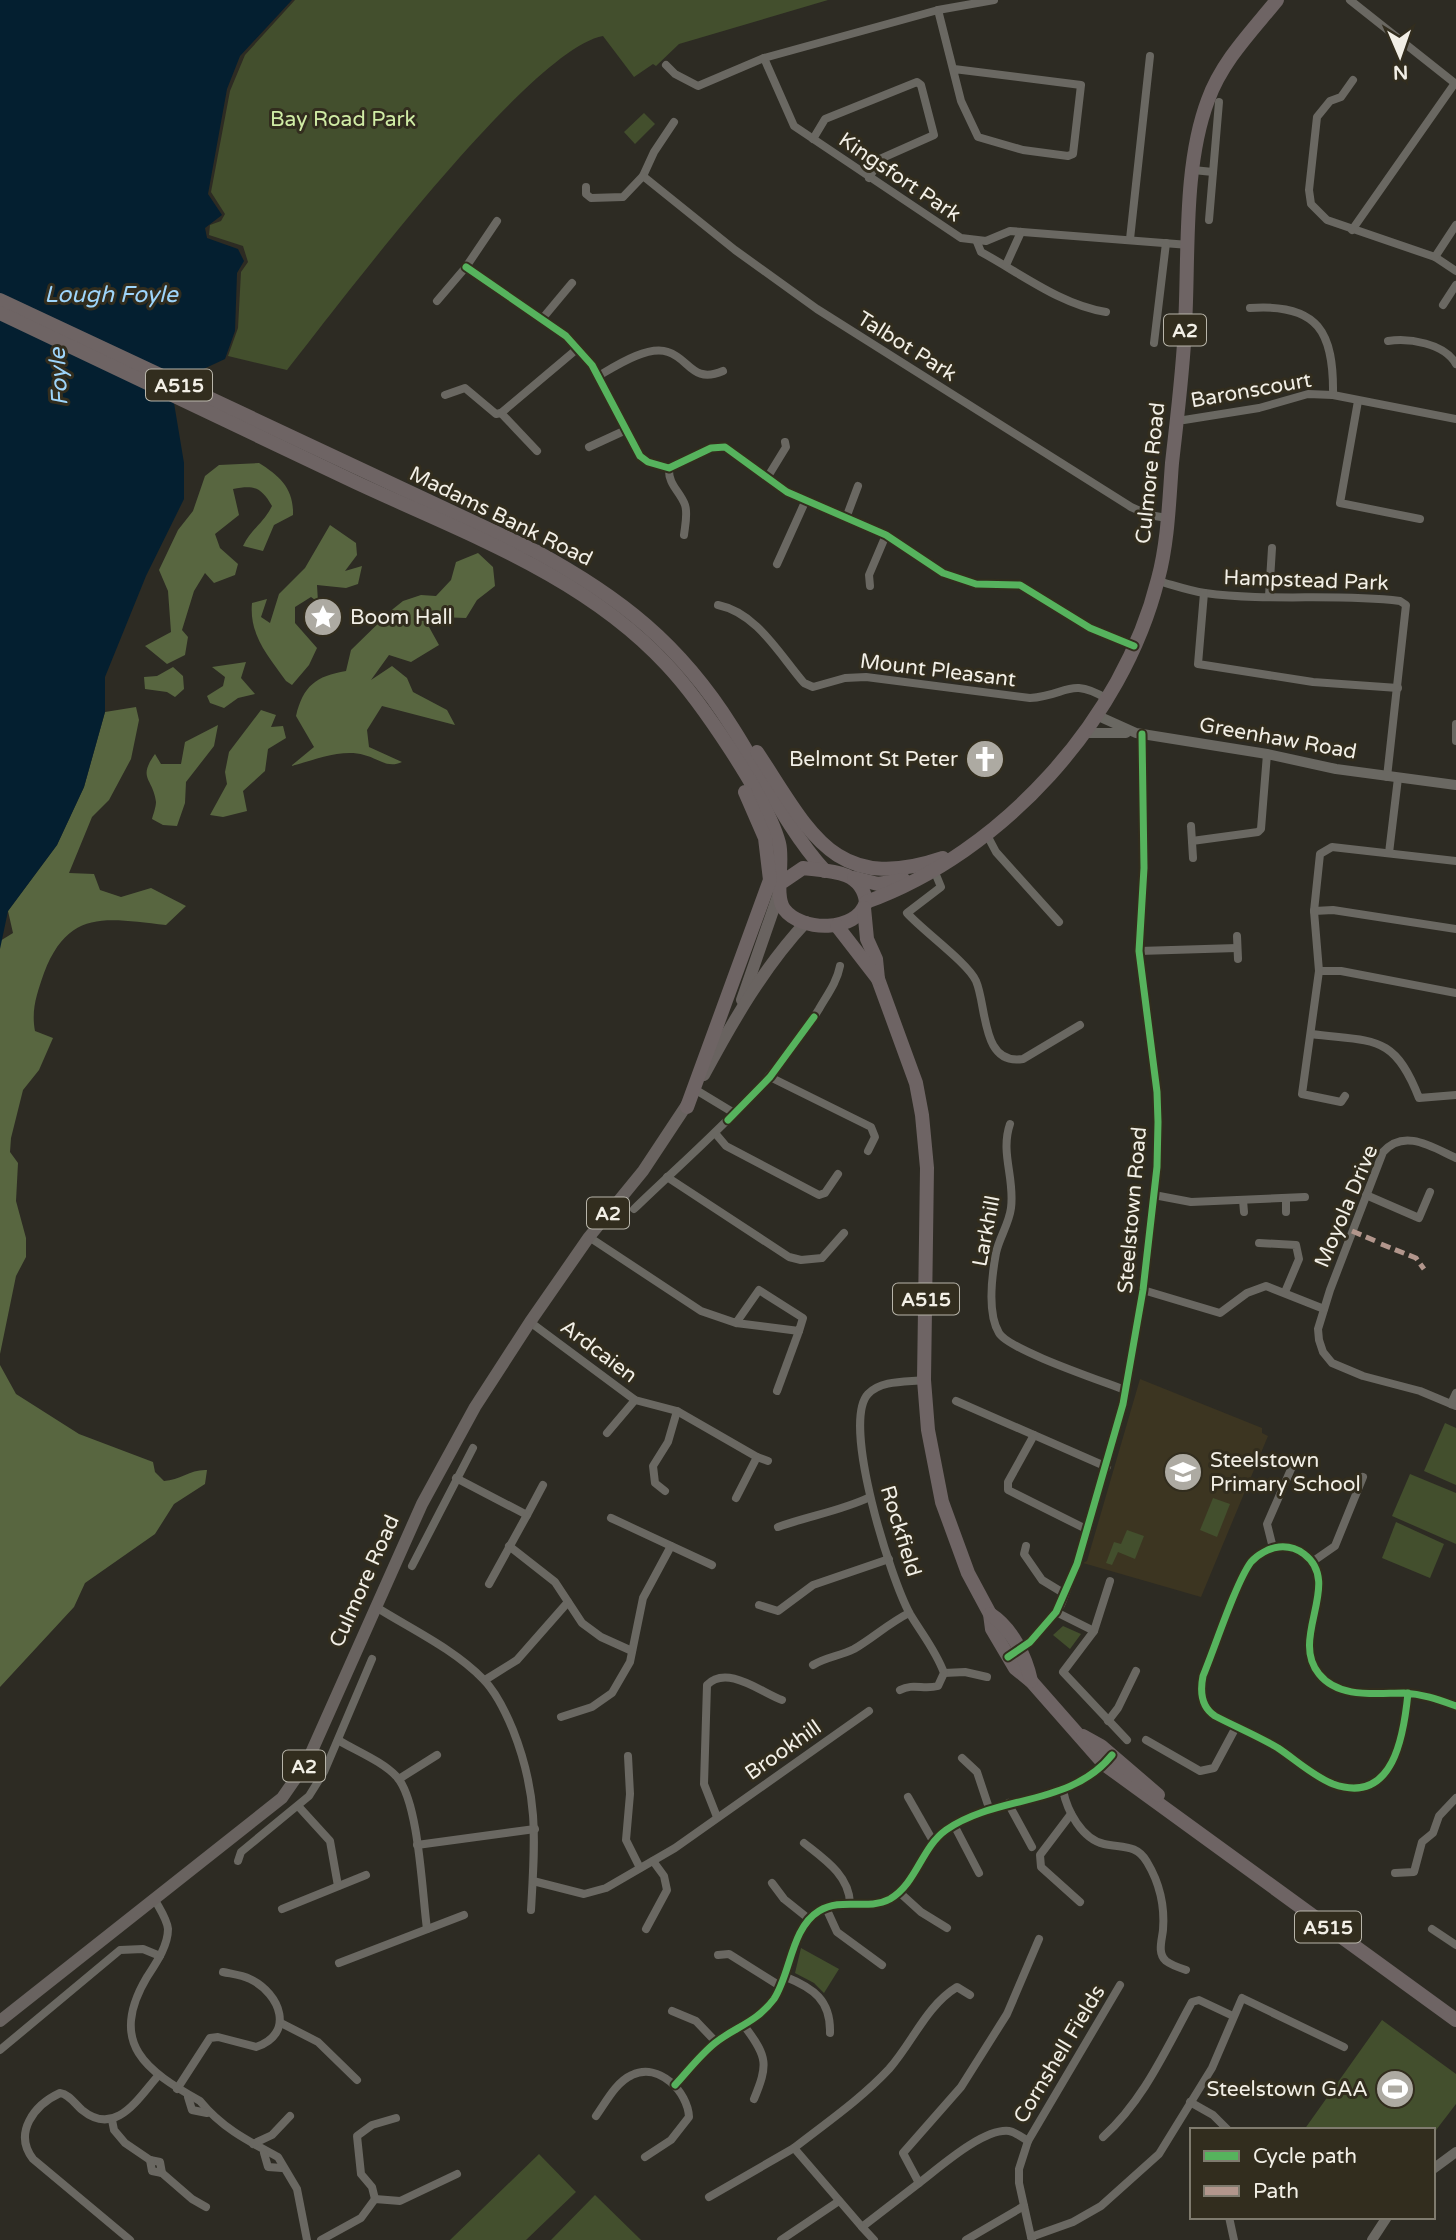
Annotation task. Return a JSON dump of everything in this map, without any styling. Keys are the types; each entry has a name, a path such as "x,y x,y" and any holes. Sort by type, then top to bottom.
{"highway":[{"name":"Culmore Road","path":"854,878 878,884 938,876 1016,809 1084,733 1107,699 1134,646 1158,580 1167,518 1177,419 1197,130 1216,79 1278,0"},
{"name":"A515","path":"0,300 355,475"},
{"name":"A515","path":"0,313 355,475"},
{"name":"Madams Bank Road","path":"355,475 535,551 614,597 657,632 694,672 733,728 794,832 825,871"},
{"name":"Madams Bank Road","path":"355,475 507,553 604,607 646,642 678,677 720,737 769,816 779,843 780,890"},
{"path":"694,672 732,713 810,830 835,854 868,869 897,869 971,848"},
{"path":"687,1107 770,880 770,863 762,829 720,737"},
{"name":"A2","path":"780,890 803,868 854,878"},
{"path":"854,878 865,893 865,905"},
{"name":"Culmore Road","path":"865,905 916,879"},
{"path":"780,890 788,913 806,922 837,926"},
{"name":"A515","path":"865,905 867,939 876,959 878,979 916,1083 922,1115 928,1222 924,1380 928,1430 942,1502 968,1573 990,1614 1002,1622 1013,1653 1027,1662 1031,1681 1072,1730 1199,1834 1456,2020"},
{"name":"A2","path":"837,926 851,921 865,905"},
{"name":"A515","path":"837,926 878,979"}],"main road":[{"name":"Greenhaw Road","path":"1097,715 1139,733 1267,754 1301,763 1456,785"},
{"path":"1084,733 1139,733"},
{"name":"Culmore Road","path":"736,1017 780,890"},
{"name":"Culmore Road","path":"0,2021 282,1798 307,1762 422,1504 473,1411 589,1237 642,1171 687,1107 736,1017 777,954 806,922"},
{"path":"1435,2168 1456,2152"},
{"path":"1372,2240 1386,2219"}],"street":[{"path":"666,65 674,74 698,86 764,58 938,10 994,0"},
{"path":"1350,0 1456,83 1352,230"},
{"path":"938,10 961,101 978,137 1023,150 1068,156 1073,154 1081,85 954,69"},
{"path":"1129,239 1150,55"},
{"name":"Kingsfort Park","path":"764,58 790,121 950,232 977,242 1003,233 1021,232 1189,245"},
{"path":"1353,80 1341,97 1330,101 1317,117 1309,190 1311,204 1317,213 1352,230 1435,257 1456,271"},
{"path":"813,139 825,119 917,82 921,85 934,135 880,159 869,178"},
{"path":"1209,220 1219,102"},
{"path":"586,187 586,194 591,198 623,197 643,176 654,152 674,122"},
{"path":"1194,170 1213,172"},
{"name":"Talbot Park","path":"643,176 735,250 828,316 1131,507 1149,515 1167,518"},
{"path":"437,301 466,267 498,222"},
{"path":"1435,257 1456,225"},
{"path":"1006,265 1021,232"},
{"path":"977,242 981,252 1072,302 1106,312"},
{"path":"1154,343 1166,243"},
{"path":"466,267 542,319 578,349 600,375 640,456 659,467 669,468 711,448 725,447 805,502 886,535 943,573 976,584 1020,585 1090,628 1134,646"},
{"path":"542,319 572,283"},
{"path":"1443,305 1456,285"},
{"path":"1250,308 1264,307 1301,314 1314,321 1324,332 1332,354 1333,395"},
{"path":"1388,341 1402,339 1444,351 1456,364"},
{"path":"444,395 465,388 496,414 501,413 578,349"},
{"path":"600,375 649,352 669,352 698,373 713,375 723,372"},
{"name":"Baronscourt","path":"1177,419 1184,421 1246,410 1308,394 1333,395 1456,419"},
{"path":"1358,401 1340,503 1420,519"},
{"path":"501,413 537,451"},
{"path":"589,447 626,430"},
{"path":"767,478 786,447 785,442"},
{"path":"669,468 668,476 674,490 685,504 684,535"},
{"path":"846,518 858,486"},
{"path":"777,564 805,502"},
{"path":"870,586 869,575 886,535"},
{"path":"1269,596 1272,548"},
{"name":"Hampstead Park","path":"1158,580 1204,593 1295,598 1341,595 1400,601 1406,605 1398,688 1389,853"},
{"name":"Hampstead Park","path":"1204,593 1198,664 1312,682 1398,688"},
{"name":"Mount Pleasant","path":"718,605 734,608 751,619 804,683 813,687 845,678 866,677 1030,698 1046,697 1073,686 1088,687 1107,699"},
{"path":"1456,724 1456,741"},
{"name":"Steelstown Road","path":"1013,1653 1030,1642 1056,1612 1088,1530 1107,1467 1125,1390 1143,1290 1157,1167 1157,1098 1139,951 1144,868 1139,733"},
{"path":"1192,841 1261,829 1267,754"},
{"path":"1191,826 1194,858"},
{"path":"987,835 996,852 1059,922"},
{"path":"1345,1096 1340,1102 1302,1094 1320,971 1314,911 1320,854 1332,847 1456,861"},
{"path":"938,876 934,893 907,913 975,978 990,1041 995,1051 1003,1056 1023,1059 1080,1025"},
{"path":"1314,911 1334,910 1456,929"},
{"path":"1237,936 1238,959"},
{"path":"1139,951 1237,947"},
{"path":"634,1209 715,1133 769,1077 810,1024 838,977 840,966"},
{"path":"1320,971 1341,971 1456,993"},
{"path":"1311,1034 1380,1044 1396,1053 1419,1098 1456,1095"},
{"path":"769,1077 871,1126 875,1137 868,1152"},
{"path":"696,1090 734,1113"},
{"name":"Larkhill","path":"1010,1124 1004,1144 1012,1183 1011,1210 996,1251 992,1307 999,1333 1016,1346 1125,1390"},
{"path":"715,1133 726,1146 818,1195 825,1193 838,1174"},
{"name":"Moyola Drive","path":"1453,1405 1420,1391 1363,1376 1332,1363 1322,1352 1318,1340 1324,1309 1383,1152 1397,1141 1420,1142 1456,1158"},
{"path":"667,1177 789,1257 801,1260 822,1258 844,1233"},
{"path":"1366,1195 1419,1218 1430,1192"},
{"path":"1154,1195 1191,1202 1305,1198"},
{"path":"1286,1198 1286,1212"},
{"path":"1244,1200 1244,1212"},
{"path":"589,1237 682,1301 736,1323 799,1331"},
{"path":"1259,1243 1296,1245 1299,1259 1284,1292"},
{"path":"1143,1290 1220,1313 1258,1287 1284,1292 1324,1309"},
{"path":"736,1323 759,1290 803,1318 777,1391"},
{"name":"Ardcaien","path":"530,1322 635,1400 677,1411 768,1461"},
{"name":"Rockfield","path":"924,1380 878,1387 861,1405 859,1429 870,1497 889,1559 909,1612 937,1654 944,1673"},
{"path":"1453,1405 1456,1393"},
{"path":"607,1433 635,1400"},
{"path":"956,1401 1107,1467"},
{"path":"665,1492 655,1483 653,1466 668,1442 677,1411"},
{"path":"1034,1435 1008,1482 1009,1490 1088,1530"},
{"path":"412,1566 472,1448"},
{"path":"736,1498 757,1457"},
{"path":"1273,1548 1267,1524 1295,1460"},
{"path":"1312,1562 1335,1546 1363,1477"},
{"path":"456,1478 527,1515"},
{"path":"489,1584 543,1485"},
{"path":"778,1527 808,1516 847,1507 870,1497"},
{"path":"611,1518 712,1565"},
{"path":"509,1546 555,1582 582,1623 601,1637 632,1651"},
{"path":"561,1717 592,1707 612,1693 630,1662 643,1598 671,1546"},
{"path":"1026,1546 1024,1554 1042,1580 1065,1594"},
{"path":"1408,1693 1402,1743 1393,1762 1375,1780 1355,1788 1330,1783 1276,1747 1208,1711 1200,1691 1203,1676 1251,1562 1273,1548 1294,1548 1312,1562 1319,1578 1308,1648 1317,1673 1341,1690 1408,1693 1456,1706"},
{"path":"759,1605 778,1611 813,1585 889,1559"},
{"path":"1110,1581 1094,1631 1063,1672 1127,1740"},
{"path":"485,1680 517,1660 568,1602"},
{"path":"376,1607 451,1653 485,1680 505,1711 532,1790 535,1829 531,1910"},
{"path":"813,1665 826,1657 851,1650 909,1612"},
{"path":"1056,1612 1094,1631"},
{"path":"238,1861 241,1852 299,1807 317,1785 372,1659"},
{"path":"1108,1721 1118,1708 1136,1671"},
{"path":"900,1690 908,1685 929,1689 938,1686 944,1673 965,1672 987,1677"},
{"name":"Brookhill","path":"717,1817 704,1784 708,1685 717,1679 733,1679 782,1700"},
{"name":"Brookhill","path":"533,1881 572,1892 594,1893 653,1861 869,1711"},
{"path":"1146,1740 1200,1771 1207,1772 1214,1768 1236,1727"},
{"path":"338,1740 389,1770 399,1779 408,1799 417,1845 427,1929"},
{"path":"399,1779 437,1755"},
{"path":"628,1756 630,1783 626,1840 640,1868"},
{"path":"962,1758 977,1772 989,1808"},
{"path":"675,2085 716,2042 745,2027 773,1999 786,1977 797,1942 809,1919 838,1902 877,1903 899,1892 933,1841 954,1825 989,1808 1063,1790 1089,1778 1108,1760"},
{"path":"1063,1790 1071,1814 1087,1834 1101,1844 1129,1847 1142,1853 1160,1890 1164,1908 1160,1950 1165,1960 1186,1970"},
{"path":"908,1797 933,1841"},
{"path":"1395,1872 1414,1872 1422,1842 1433,1833 1439,1816 1456,1798"},
{"path":"1008,1803 1032,1847"},
{"path":"299,1807 330,1841 338,1886"},
{"path":"1071,1814 1040,1855 1041,1867 1080,1902"},
{"path":"954,1825 979,1873"},
{"path":"417,1845 535,1829"},
{"path":"804,1843 837,1872 848,1889 850,1903"},
{"path":"646,1929 667,1890 664,1876 653,1861"},
{"path":"282,1909 366,1875"},
{"path":"772,1883 784,1899 809,1919"},
{"path":"899,1892 921,1912 947,1928"},
{"path":"155,1900 168,1926 160,1956 132,2011 131,2026 135,2045 145,2065 158,2077 188,2097 200,2101 207,2113 253,2144 264,2153 268,2167 282,2168 297,2189 307,2240"},
{"path":"826,1908 837,1932 882,1965"},
{"path":"339,1964 464,1915"},
{"path":"1432,1929 1456,1945"},
{"path":"919,2183 905,2163 903,2153 961,2087 1007,2014 1039,1938"},
{"path":"0,2050 120,1950 143,1949 160,1956"},
{"path":"718,1955 729,1954 780,1986"},
{"path":"177,2090 210,2038 218,2037 256,2047 273,2039 281,2023 278,2005 273,1996 252,1980 223,1972"},
{"path":"786,1977 809,1986 819,1995 826,2006 830,2033"},
{"name":"Cornshell Fields","path":"1121,1985 1028,2140 1019,2169 1032,2239 1073,2222 1118,2194 1159,2154 1212,2068 1242,1998 1344,2046"},
{"path":"709,2197 794,2148 865,2093 890,2067 941,1997 957,1987 970,1995"},
{"path":"1103,2137 1121,2121 1140,2095 1192,2002 1199,2000 1233,2016"},
{"path":"672,2011 696,2021 716,2042"},
{"path":"281,2023 318,2042 357,2080"},
{"path":"745,2027 764,2055 763,2078 754,2099"},
{"path":"596,2116 617,2087 630,2076 653,2073 675,2085 684,2097 689,2117 671,2140 645,2157"},
{"path":"130,2240 33,2160 27,2151 24,2138 29,2119 60,2093 66,2094 90,2117 112,2120 128,2111 158,2077"},
{"path":"1190,2102 1213,2115 1226,2128"},
{"path":"253,2144 272,2135 290,2116"},
{"path":"375,2199 372,2187 361,2174 357,2136 372,2124 396,2118"},
{"path":"112,2120 114,2130 125,2143 150,2160 152,2171 162,2173 192,2199 206,2207"},
{"name":"Cornshell Fields","path":"862,2227 977,2141 998,2132 1010,2131 1028,2140"},
{"path":"794,2148 874,2240"},
{"path":"375,2199 400,2201 457,2174"},
{"path":"321,2240 361,2218 375,2199"},
{"path":"780,2240 839,2201"},
{"path":"966,2240 1024,2206"},
{"path":"1229,2219 1234,2240"}],"shaded area":[{"name":"Steelstown Primary School","path":"1140,1379 1262,1428 1262,1433 1268,1436 1201,1597 1083,1563 1087,1561"}],"green space":[{"name":"Bay Road Park","path":"295,0 828,0 679,44 656,66 653,64 634,77 603,36 571,51 530,84 437,183 287,370 228,356 238,328 241,272 248,262 243,246 209,235 210,225 221,221 225,214 211,192 230,91 245,55"},
{"path":"644,113 655,124 635,144 624,132"},
{"path":"259,463 284,484 291,498 293,515 274,525 263,551 243,546 272,506 256,489 233,489 239,515 215,534 220,548 238,564 235,575 214,583 205,573 194,591 182,630 188,637 185,655 167,664 145,646 171,632 168,591 159,570 178,530 193,511 205,476 219,465"},
{"path":"330,525 356,543 357,555 345,571 362,566 358,584 346,588 317,585 318,602 311,597 295,607 295,623 317,648 309,665 292,685 286,681 261,645 254,625 252,603 267,599 261,617 270,623 279,594 305,568"},
{"path":"478,553 493,567 495,586 477,600 466,618 438,617 419,609 439,645 411,662 389,655 371,680 392,666 407,678 413,692 447,710 455,725 382,706 367,730 369,747 402,762 387,764 364,755 346,753 291,766 314,747 296,716 303,697 312,684 327,676 346,671 351,650 393,609 403,601 421,595 436,596 451,580 456,562"},
{"path":"246,662 241,678 255,694 238,698 224,708 210,703 207,696 223,686 225,677 212,667"},
{"path":"173,667 183,676 184,689 175,697 167,692 145,689 144,677 157,676"},
{"path":"136,707 139,720 131,759 109,800 92,817 69,873 94,874 100,890 121,897 151,888 186,906 166,925 108,920 92,922 78,928 65,937 44,973 34,1009 35,1031 53,1038 39,1070 23,1090 11,1138 10,1152 18,1163 16,1201 26,1238 26,1257 16,1276 0,1354 0,941 13,933 8,911 57,845 84,787 105,712"},
{"path":"261,710 276,715 271,727 283,726 286,738 268,749 265,771 243,791 247,811 223,817 210,815 227,784 225,772 229,752"},
{"path":"218,725 214,746 186,782 185,803 177,826 163,825 152,819 156,802 147,769 155,754 161,764 181,764 185,742"},
{"path":"0,1365 16,1394 79,1434 153,1462 155,1472 164,1481 207,1470 205,1484 174,1504 155,1534 85,1583 74,1607 0,1687"},
{"path":"1445,1423 1456,1428 1456,1485 1424,1471"},
{"path":"1410,1474 1456,1493 1456,1544 1392,1516"},
{"path":"1213,1498 1230,1504 1217,1537 1200,1530"},
{"path":"1396,1522 1444,1544 1430,1578 1382,1558"},
{"path":"1127,1530 1144,1536 1135,1559 1118,1552 1112,1565 1106,1563 1114,1542 1121,1544"},
{"path":"1063,1626 1081,1634 1070,1649 1053,1635"},
{"path":"801,1948 839,1969 824,1993 814,1983 795,1973"},
{"name":"Steelstown GAA","path":"1382,2020 1456,2074 1456,2104 1435,2131 1435,2128 1305,2128"},
{"path":"539,2154 576,2192 526,2240 450,2240"},
{"path":"595,2195 641,2240 551,2240"}],"water":[{"name":"Lough Foyle","path":"0,0 292,0 240,56 227,89 208,194 222,215 205,228 207,238 238,249 244,261 237,273 235,331 225,359 184,378 174,403 184,463 184,499 146,576 105,677 105,712 84,787 57,845 8,911 0,949"}],"marked path":[{"path":"1352,1231 1378,1242"},
{"path":"1381,1244 1416,1258 1424,1269"}],"cycle path":[{"path":"466,267 566,336 592,365 640,456 648,462 669,468 711,448 725,447 787,492 886,535 943,573 976,584 1020,585 1090,628 1134,646"},
{"path":"1008,1657 1030,1642 1056,1612 1077,1564 1123,1404 1143,1290 1157,1167 1158,1122 1157,1092 1139,951 1144,868 1142,734"},
{"path":"728,1120 770,1077 814,1017"},
{"path":"1408,1693 1406,1710 1403,1728 1399,1746 1392,1762 1382,1776 1370,1785 1354,1788 1326,1781 1263,1739 1215,1716 1204,1703 1202,1687 1203,1676 1245,1572 1260,1554 1286,1547 1301,1552 1315,1566 1319,1580 1318,1595 1309,1644 1311,1660 1327,1682 1347,1691 1370,1694 1404,1693 1411,1694 1431,1698 1456,1706"},
{"path":"675,2085 710,2048 760,2014 774,1999 797,1939 810,1919 819,1911 837,1905 872,1904 890,1899 907,1884 930,1846 946,1830 988,1810 1076,1784 1095,1772 1112,1755"}],"place":[{"name":"Boom Hall","path":"323,617"},
{"name":"Belmont St Peter","path":"985,759"},
{"name":"Steelstown Primary School","path":"1183,1472"},
{"name":"Steelstown GAA","path":"1395,2089"}],"water label":[{"name":"Foyle","path":"58,377"}]}
